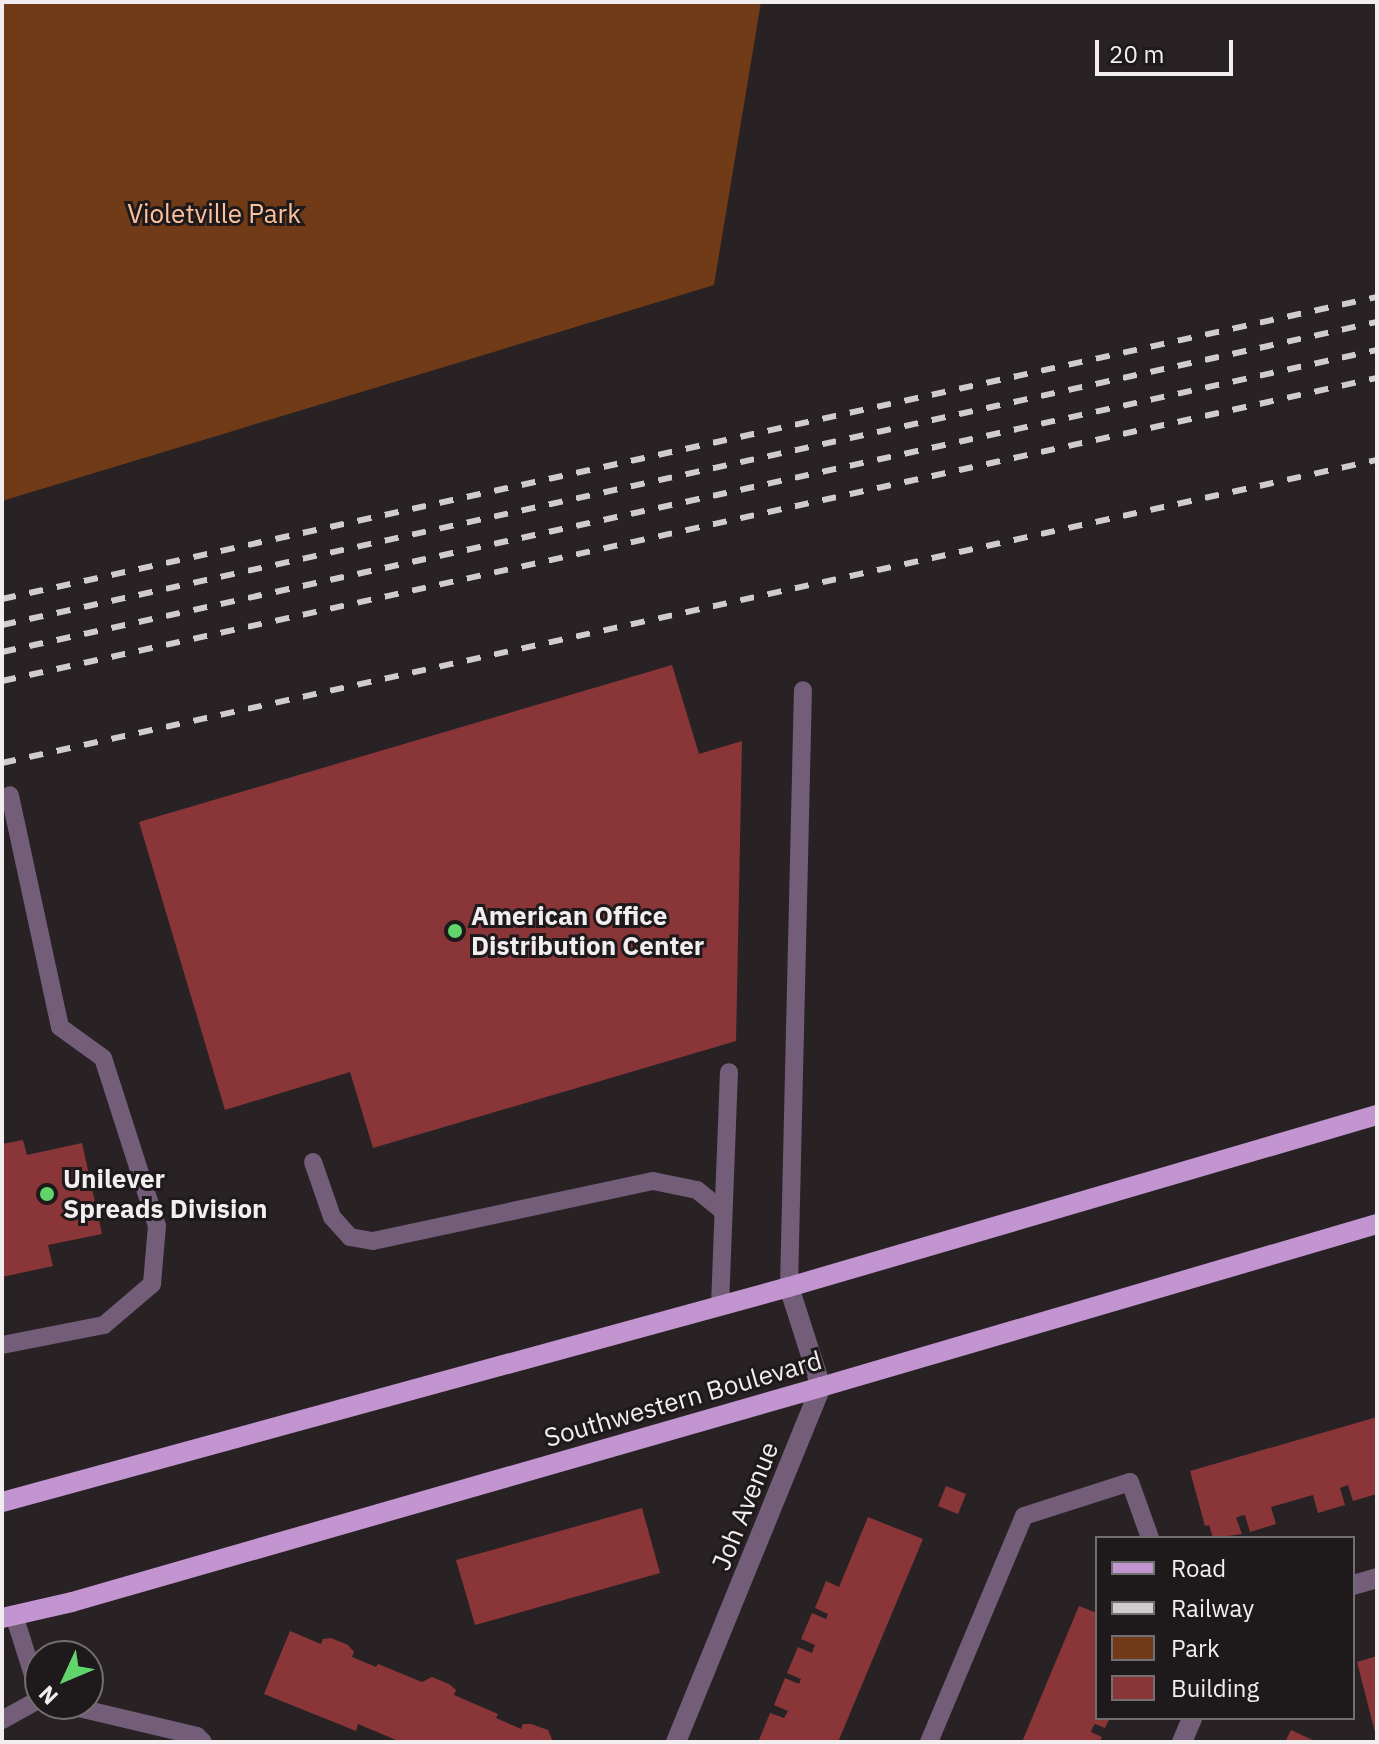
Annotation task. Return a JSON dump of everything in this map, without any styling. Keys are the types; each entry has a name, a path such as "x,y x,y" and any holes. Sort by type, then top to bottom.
{"main road":[{"path":"2,1502 789,1287 1377,1115"},
{"name":"Southwestern Boulevard","path":"8,1616 72,1602 1377,1224"}],"street":[{"path":"789,1287 821,1387"},
{"name":"Joh Avenue","path":"676,1742 821,1387"},
{"path":"1355,1584 1377,1578"},
{"path":"1182,1742 1191,1720"}],"lane":[{"path":"789,1287 803,690"},
{"path":"2,1345 104,1325 152,1284 157,1226 103,1058 60,1027 10,795"},
{"path":"720,1306 729,1072"},
{"path":"313,1162 332,1217 350,1237 373,1241 653,1181 697,1190 723,1211"},
{"path":"929,1742 1024,1516 1130,1482 1149,1536"},
{"path":"8,1616 24,1657"},
{"path":"2,1720 24,1707"},
{"path":"104,1714 197,1736 203,1742"}],"green space":[{"name":"Violetville Park","path":"2,2 761,2 714,285 2,501"}],"building":[{"name":"American Office Distribution Center","path":"672,665 699,754 742,741 736,1041 373,1148 350,1072 225,1110 139,822"},
{"name":"Unilever Spreads Division","path":"23,1140 27,1155 82,1143 102,1234 48,1245 53,1266 2,1277 2,1144"},
{"path":"1377,1417 1377,1494 1353,1501 1348,1485 1340,1488 1345,1505 1318,1513 1313,1495 1271,1507 1276,1524 1250,1532 1245,1515 1236,1518 1242,1534 1212,1536 1209,1525 1205,1526 1190,1471"},
{"path":"946,1486 966,1494 958,1514 938,1506"},
{"path":"642,1508 660,1573 475,1625 456,1560"},
{"path":"868,1517 923,1539 838,1742 759,1740 770,1713 784,1718 788,1711 774,1705 785,1678 799,1684 801,1679 787,1673 798,1647 812,1653 815,1645 801,1639 812,1613 826,1619 828,1614 815,1608 826,1581 839,1587"},
{"path":"1079,1606 1095,1612 1095,1720 1109,1720 1105,1728 1095,1724 1091,1732 1102,1737 1099,1742 1022,1742"},
{"path":"290,1631 321,1644 323,1639 331,1638 348,1645 354,1652 352,1657 376,1667 378,1664 422,1682 432,1677 449,1684 456,1690 454,1695 498,1714 496,1718 521,1729 523,1724 531,1724 548,1730 553,1742 401,1742 358,1724 356,1731 264,1694"},
{"path":"1377,1656 1377,1736 1376,1736 1357,1662"},
{"path":"1291,1730 1317,1742 1285,1742"}],"railway":[{"path":"2,599 1377,297"},
{"path":"2,625 1377,322"},
{"path":"2,652 1377,350"},
{"path":"2,681 1377,378"},
{"path":"2,763 1377,460"}],"place":[{"name":"American Office Distribution Center","path":"455,931"},
{"name":"Unilever Spreads Division","path":"47,1194"}]}
